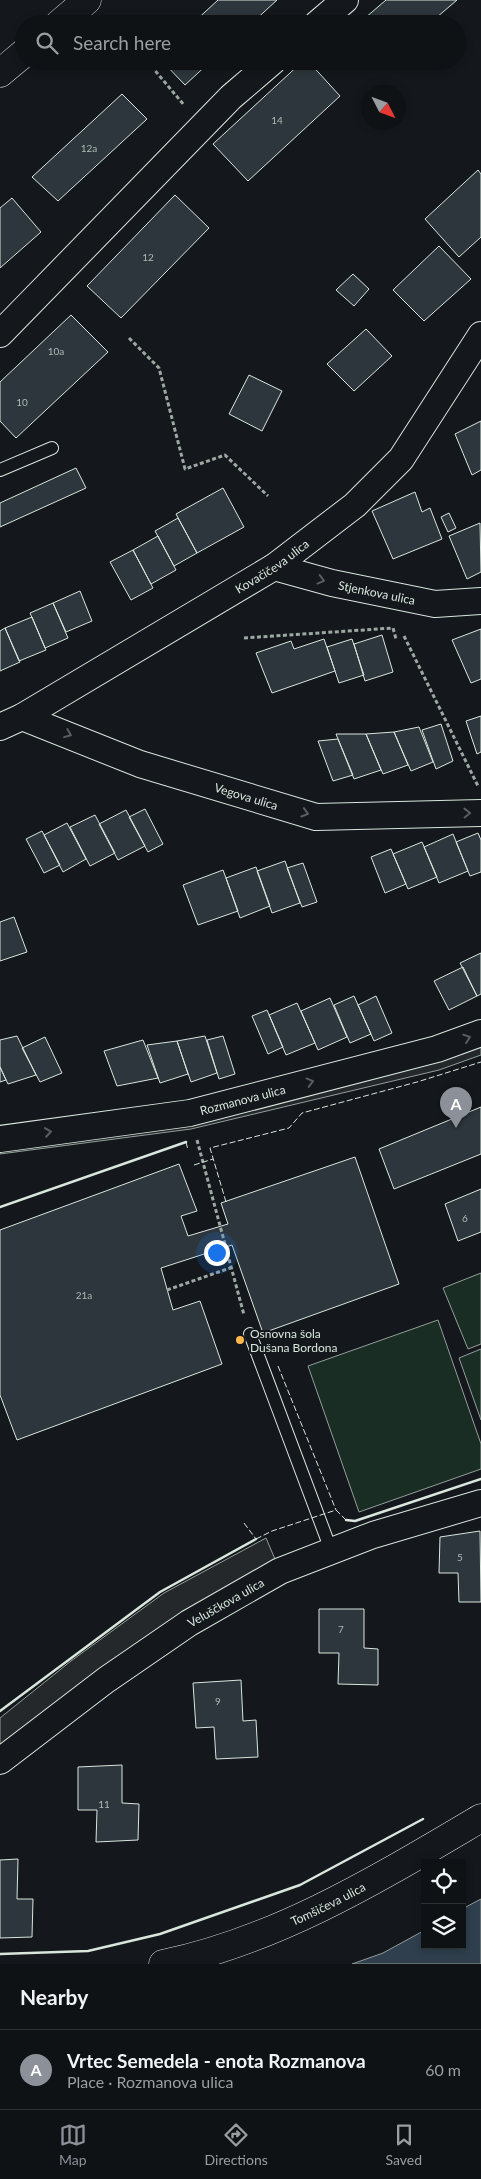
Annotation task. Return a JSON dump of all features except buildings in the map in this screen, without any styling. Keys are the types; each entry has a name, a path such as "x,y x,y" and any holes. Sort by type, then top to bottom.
{"street":[{"path":"70,15 87,0"},
{"path":"328,15 345,0"},
{"path":"0,73 15,60"},
{"path":"0,334 231,97 262,70"},
{"name":"Kovačičeva ulica","path":"11,722 274,567 355,505 401,460 481,335"},
{"name":"Stjenkova ulica","path":"274,567 332,583 435,604 481,601"},
{"name":"Vegova ulica","path":"11,722 140,764 316,817 481,813"},
{"name":"Rozmanova ulica","path":"0,1139 190,1113 437,1049 481,1033"},
{"name":"Veluščkova ulica","path":"0,1761 106,1680 188,1623 280,1571 373,1535 481,1503"},
{"name":"Tomšičeva ulica","path":"163,1964 224,1948 306,1916 481,1818"}],"lane":[{"path":"0,470 52,448"},
{"path":"248,1329 331,1550"}],"path":[{"path":"154,70 203,126"},
{"path":"130,338 159,368 185,469 225,455 268,496"},
{"path":"244,638 393,628 396,639"},
{"path":"404,636 481,791"},
{"path":"202,1162 248,1329"},
{"path":"167,1290 230,1268"}],"green space":[{"path":"481,1273 481,1344 468,1349 443,1288"},
{"path":"438,1320 481,1444 481,1469 359,1512 308,1366"},
{"path":"481,1349 481,1420 459,1358"}],"shaded area":[{"path":"481,1042 481,1055 439,1070 191,1129 0,1154 0,1146"},
{"path":"266,1538 280,1571 0,1761 0,1718 71,1661 164,1593"}],"water":[{"path":"481,1899 481,1964 352,1964 383,1953 421,1932 421,1949 466,1949 466,1907"}],"fence":[{"path":"226,1202 210,1148 289,1128 302,1113 417,1082 481,1062"},
{"path":"186,1142 188,1150"},
{"path":"194,1165 213,1159"},
{"path":"278,1366 336,1510"},
{"path":"256,1539 272,1531 336,1510 346,1520"},
{"path":"0,1711 160,1592 256,1539 244,1523"}],"wall":[{"path":"0,1207 186,1142"},
{"path":"346,1520 355,1521 481,1479"},
{"path":"0,1711 160,1592 256,1539"},
{"path":"0,1954 88,1951 160,1934 300,1885 423,1819"}],"place":[{"name":"Vrtec Semedela - enota Rozmanova","path":"456,1128"},
{"name":"Osnovna šola Dušana Bordona","path":"240,1340"}]}
